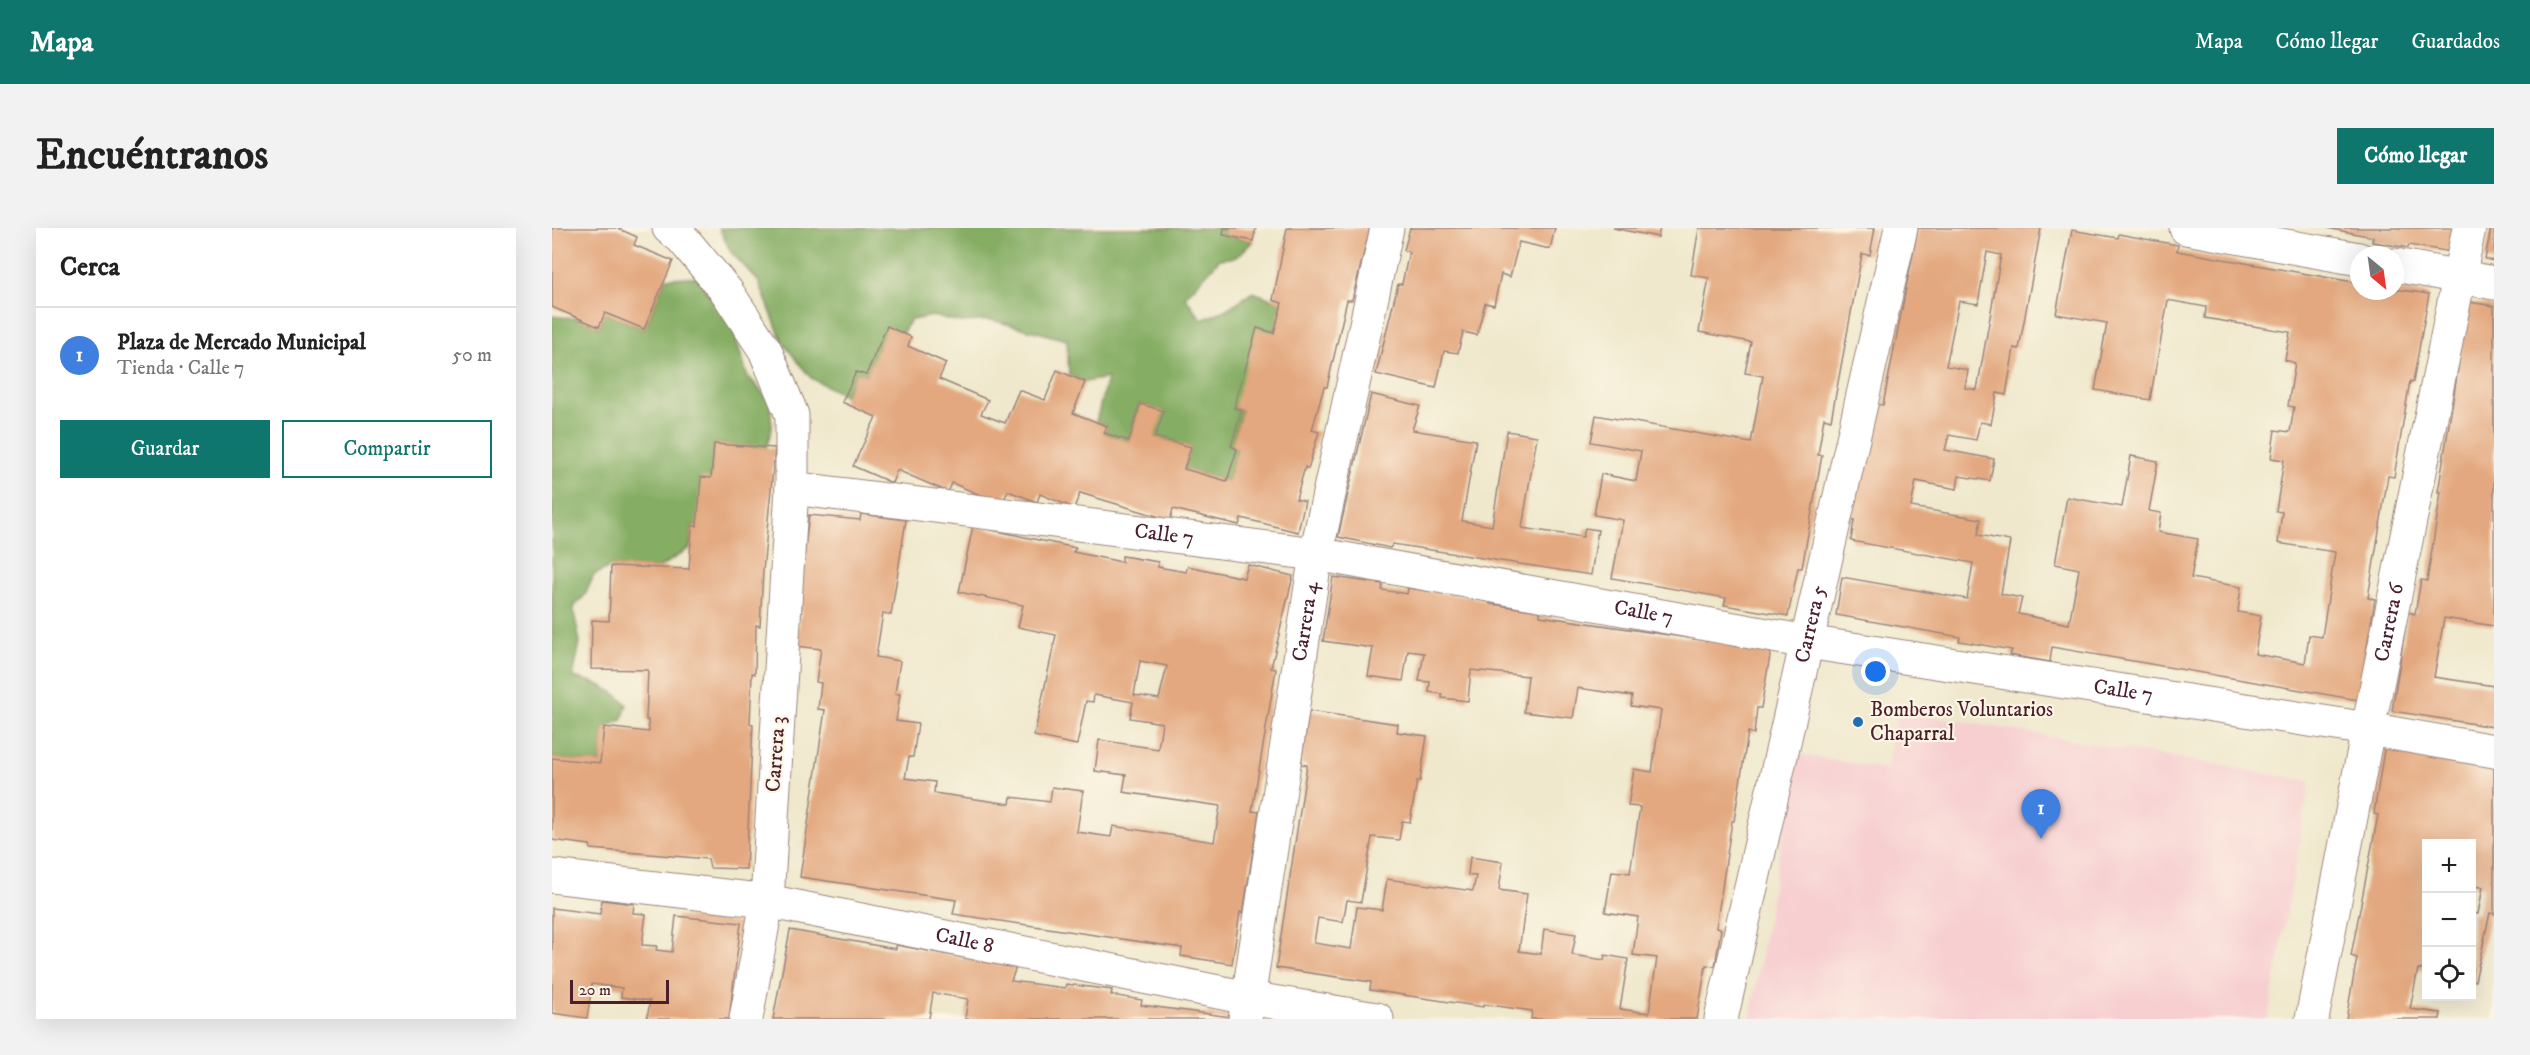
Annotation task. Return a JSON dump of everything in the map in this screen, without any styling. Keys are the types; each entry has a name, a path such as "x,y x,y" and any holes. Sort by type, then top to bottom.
{"street":[{"name":"Carrera 3","path":"669,228 682,238 727,292 765,350 792,415 792,488 767,901 746,1019"},
{"name":"Carrera 4","path":"1246,1008 1316,554 1387,228"},
{"name":"Carrera 5","path":"1721,1019 1901,228"},
{"path":"2186,228 2350,257"},
{"name":"Carrera 6","path":"2312,1019 2469,228"},
{"path":"2404,267 2494,283"},
{"name":"Calle 7","path":"792,488 1316,554 1807,642 2368,729 2494,751"},
{"name":"Calle 8","path":"552,876 767,901 1246,1008 1377,1019"}],"shaded area":[{"path":"1897,710 2310,781 2268,1019 1750,1019 1796,754 1887,769"}],"green space":[{"path":"719,228 1224,228 1223,235 1253,241 1237,257 1220,259 1185,297 1202,320 1227,309 1253,292 1282,303 1274,333 1234,408 1242,410 1231,446 1237,449 1227,481 1184,469 1190,447 1155,437 1163,411 1140,404 1129,441 1104,433 1107,426 1096,422 1107,378 1085,382 1069,375 1067,340 992,320 960,322 932,316 911,320 902,333 887,327 866,375 856,372 845,396 811,378 783,343 759,282 731,252"},
{"path":"697,277 733,328 747,375 770,401 772,429 766,448 714,444 711,478 697,526 692,526 690,548 659,568 611,566 594,575 585,595 573,608 580,642 573,677 602,686 627,705 622,720 604,728 600,763 552,758 552,316 581,319 599,327 605,313 644,329 666,278"}],"building":[{"path":"552,228 617,228 637,237 634,245 673,261 644,329 605,313 599,327 552,307"},
{"path":"1224,228 1256,228 1253,241 1223,235"},
{"path":"1287,228 1370,228 1352,300 1347,300 1327,387 1324,387 1312,430 1319,432 1308,469 1305,467 1296,499 1305,501 1298,532 1241,518 1239,525 1173,509 1170,520 1080,493 1074,508 1040,494 1037,502 1008,491 1002,504 952,483 948,492 897,470 892,483 853,466 876,417 842,402 856,372 866,375 887,326 911,337 908,346 946,363 939,379 988,400 981,414 1005,423 1019,390 1045,400 1057,370 1085,382 1073,413 1107,426 1104,433 1129,441 1140,404 1164,411 1155,437 1191,447 1184,469 1227,481 1237,449 1231,446 1242,410 1234,408 1257,328 1274,333 1282,303 1273,300"},
{"path":"1410,228 1555,228 1550,249 1519,242 1510,277 1501,274 1494,305 1485,303 1477,335 1463,332 1458,353 1444,351 1436,388 1376,374 1398,284 1402,284 1409,252 1404,250"},
{"path":"1613,228 1660,228 1658,237"},
{"path":"1699,228 1875,228 1870,255 1862,254 1831,420 1824,418 1818,455 1822,455 1802,568 1798,568 1788,616 1724,605 1726,598 1612,578 1623,520 1594,515 1601,474 1636,481 1641,451 1591,442 1596,415 1751,443 1763,376 1745,373 1751,342 1699,332 1709,278 1691,275"},
{"path":"1918,228 2041,228 2019,349 2014,348 2006,395 1997,393 1991,424 1980,422 1976,440 1949,435 1945,450 1994,459 1990,481 1959,476 1957,489 1916,481 1911,507 1981,519 1978,535 2010,541 2001,594 2022,598 2018,614 2069,624 2079,569 2055,564 2067,497 2122,507 2131,456 2158,461 2149,511 2161,513 2158,532 2198,539 2191,578 2241,587 2238,612 2261,616 2255,654 2305,663 2309,635 2322,637 2335,552 2278,543 2282,512 2276,511 2284,460 2271,458 2275,430 2290,432 2294,407 2288,406 2295,363 2285,360 2290,332 2205,318 2206,307 2168,300 2150,400 2095,390 2107,323 2056,314 2072,230 2118,238 2119,234 2178,245 2177,251 2350,281 2350,300 2404,300 2404,290 2429,294 2413,382 2410,381 2394,477 2388,476 2368,598 2375,599 2358,700 2052,647 2050,662 2010,655 2012,650 1959,641 1960,637 1836,615 1842,577 1967,599 1973,563 1851,541 1854,520 1851,520 1866,436 1870,437 1876,404 1883,405","holes":["1987,252 2001,255 1977,390 1965,388 1968,370 1946,366 1959,301 1978,304"]},
{"path":"2327,228 2456,228 2452,252 2372,242 2373,237"},
{"path":"2491,228 2494,228 2494,261 2485,259"},
{"path":"2469,302 2494,306 2494,626 2444,618 2434,677 2494,686 2494,727 2392,711 2408,612 2415,614 2421,580 2427,581 2441,492 2438,492"},
{"path":"1371,394 1420,406 1412,430 1476,440 1462,521 1492,526 1507,431 1537,436 1522,528 1583,537 1585,528 1598,530 1591,575 1393,544 1390,548 1338,537"},
{"path":"714,444 775,448 760,626 756,625 755,674 752,673 750,724 753,724 746,869 710,868 708,859 591,849 590,845 552,840 552,758 600,763 604,727 649,732 648,720 646,720 648,670 591,669 592,620 609,621 611,566 689,569 692,526 697,526 701,477 711,478"},
{"path":"861,514 906,520 891,615 883,613 876,657 900,661 895,694 900,694 896,721 918,724 913,757 909,757 905,778 935,782 934,793 1010,804 1011,797 1050,802 1052,787 1083,791 1077,832 1111,837 1113,826 1214,842 1220,806 1123,792 1126,775 1095,771 1099,740 1158,749 1162,723 1130,718 1133,702 1094,695 1093,702 1086,701 1077,745 1034,736 1056,635 1018,627 1023,605 959,592 973,526 1076,548 1073,552 1122,562 1122,556 1158,562 1158,567 1186,572 1188,566 1244,578 1248,565 1293,576 1271,668 1276,669 1252,811 1259,812 1243,913 1240,912 1232,964 1181,956 1182,948 953,914 956,900 800,877 825,710 818,709 821,683 816,682 821,649 796,646 802,606 794,605 804,557 809,515 860,520","holes":["1140,661 1167,666 1159,699 1134,695"]},
{"path":"1333,577 1383,584 1382,590 1407,594 1408,588 1490,600 1490,604 1540,611 1540,616 1771,650 1761,708 1757,708 1754,734 1748,732 1734,821 1732,821 1716,928 1721,929 1715,966 1706,965 1697,1019 1531,1019 1532,1011 1483,1004 1483,1007 1370,990 1371,982 1276,968 1307,765 1301,764 1309,711 1398,724 1397,732 1427,736 1420,781 1417,781 1410,822 1402,821 1399,840 1372,837 1361,902 1347,900 1343,922 1318,918 1314,943 1351,949 1357,907 1382,910 1387,879 1473,891 1476,876 1468,875 1470,857 1503,862 1499,890 1527,894 1519,951 1541,954 1544,929 1576,934 1572,955 1604,960 1605,955 1628,959 1620,1009 1649,1013 1657,958 1633,955 1638,917 1605,912 1612,871 1630,873 1640,807 1628,806 1634,769 1652,772 1661,710 1631,706 1632,696 1578,688 1573,718 1524,712 1528,676 1471,670 1468,701 1442,698 1442,694 1429,692 1430,682 1419,681 1424,653 1408,651 1403,681 1368,676 1373,648 1323,641"},
{"path":"2385,743 2438,752 2437,758 2494,767 2494,914 2490,913 2476,976 2476,914 2478,914 2483,887 2476,886 2476,839 2422,839 2422,970 2418,969 2410,1009 2441,1013 2440,1019 2346,1019 2357,958 2351,956 2378,815 2374,814"},
{"path":"602,900 634,904 633,913 646,914 642,945 657,946 656,950 672,952 676,916 741,923 729,1019 647,1019 650,1001 621,997 622,988 592,984 587,1018 552,1013 552,908 600,914"},
{"path":"790,930 896,949 896,945 1016,967 1011,981 1065,988 1066,984 1112,990 1111,995 1142,1000 1141,1005 1231,1017 1231,1019 965,1019 968,999 933,993 929,1019 773,1019"}],"place":[{"name":"Bomberos Voluntarios Chaparral","path":"1858,722"},
{"name":"Plaza de Mercado Municipal","path":"2041,839"}]}
